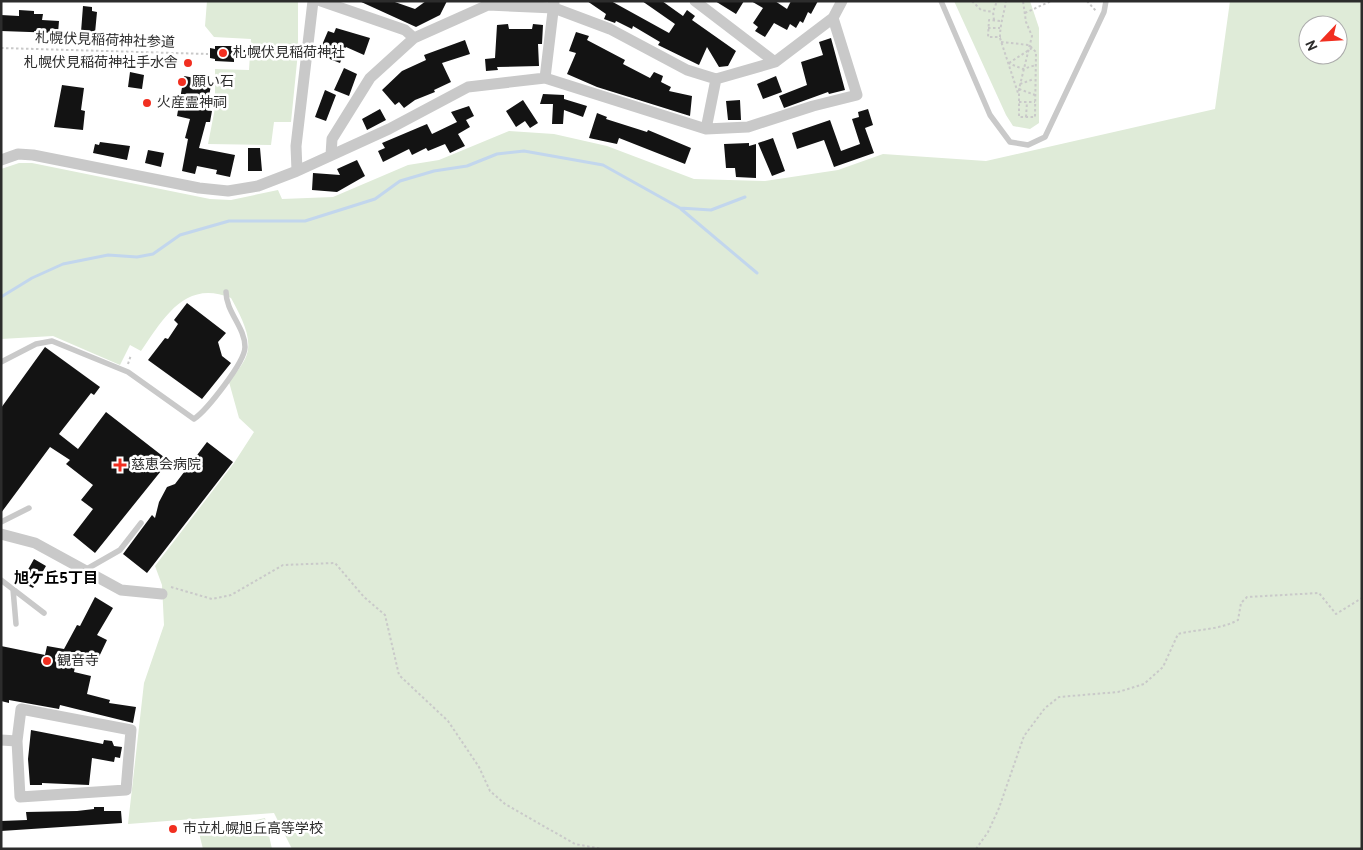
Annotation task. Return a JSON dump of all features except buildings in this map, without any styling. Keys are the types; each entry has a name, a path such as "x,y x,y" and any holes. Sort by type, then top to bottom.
{"street":[{"path":"298,171 296,146 313,1"},
{"path":"321,1 405,30 414,38"},
{"path":"695,1 775,62"},
{"path":"331,156 332,139 370,78 414,38 488,5 554,5 610,29 687,70 716,78 775,62 833,18 842,1"},
{"path":"544,78 554,5"},
{"path":"1,160 18,154 33,155 214,190 258,186 298,171 389,129 468,87 544,78 706,129 748,127 813,106 857,95 833,18"},
{"path":"706,129 716,78"},
{"path":"1,534 35,543 122,590 162,594"},
{"path":"21,710 131,730 126,790 20,797 17,741 21,710"},
{"path":"1,740 17,741"}],"lane":[{"path":"941,1 990,115 1010,142 1028,145 1045,137 1102,18 1106,1"},
{"path":"1,362 36,344 52,341 128,372 194,419 221,388 243,356 245,347 243,336 230,310 226,292"},
{"path":"1,522 28,508"},
{"path":"85,570 120,550 141,523"},
{"path":"1,580 44,613"},
{"path":"13,589 16,624"}],"path":[{"path":"972,1 981,10 993,12"},
{"path":"994,20 993,12 998,1"},
{"path":"1006,1 1004,14 1000,21 1000,37 1018,95"},
{"path":"1023,1 1032,36 1018,95 1019,117 1035,117 1036,52 1030,45"},
{"path":"1025,13 1051,1"},
{"path":"1088,1 1102,18"},
{"path":"1000,21 988,20 988,37 1000,37"},
{"path":"988,28 1000,28"},
{"path":"1001,42 1030,45"},
{"name":"札幌伏見稲荷神社参道","path":"1,48 208,54"},
{"path":"1008,64 1032,48"},
{"path":"1008,64 1023,69 1036,65"},
{"path":"1020,84 1036,78"},
{"path":"1019,89 1035,96"},
{"path":"1018,102 1035,102"},
{"path":"1026,117 1027,102"},
{"path":"162,594 171,587 212,599 231,595 283,565 335,563 364,597 385,614 399,674 448,721 479,767 490,791 505,804 574,844 602,849"},
{"path":"976,849 988,832 999,808 1024,736 1040,714 1059,697 1118,692 1144,684 1163,667 1178,634 1207,627 1225,627 1238,620 1241,603 1247,597 1319,593 1336,614 1362,598"}],"green space":[{"path":"207,1 298,1 298,52 291,122 274,122 271,145 208,144 215,108 215,69 249,70 251,39 214,37 205,26"},
{"path":"954,1 1030,1 1039,28 1039,123 1030,129 1013,126 1006,115"},
{"path":"1230,1 1362,1 1362,849 292,849 274,813 128,824 144,683 164,625 162,585 155,566 234,463 254,432 239,418 229,382 248,352 247,336 242,320 231,298 215,293 201,294 188,298 177,305 158,326 141,351 130,345 120,365 53,336 1,339 1,169 19,163 32,163 210,199 231,200 278,190 282,199 333,197 408,165 439,160 509,131 554,134 607,146 694,179 765,181 838,170 883,154 986,161 1215,109"},
{"path":"265,818 272,849 203,849 199,833"}],"waterway":[{"path":"1,297 32,278 63,264 108,255 137,257 153,254 180,235 229,221 305,221 375,199 400,181 434,171 467,166 497,154 524,151 603,165 680,208 711,210 745,197"},
{"path":"681,209 757,273"}],"place":[{"name":"札幌伏見稲荷神社","path":"223,53"},
{"name":"札幌伏見稲荷神社手水舎","path":"188,63"},
{"name":"願い石","path":"182,82"},
{"name":"火産霊神祠","path":"147,103"},
{"name":"慈恵会病院","path":"120,465"},
{"name":"観音寺","path":"47,661"},
{"name":"市立札幌旭丘高等学校","path":"173,829"}],"district":[{"name":"旭ケ丘5丁目","path":"56,579"}]}
